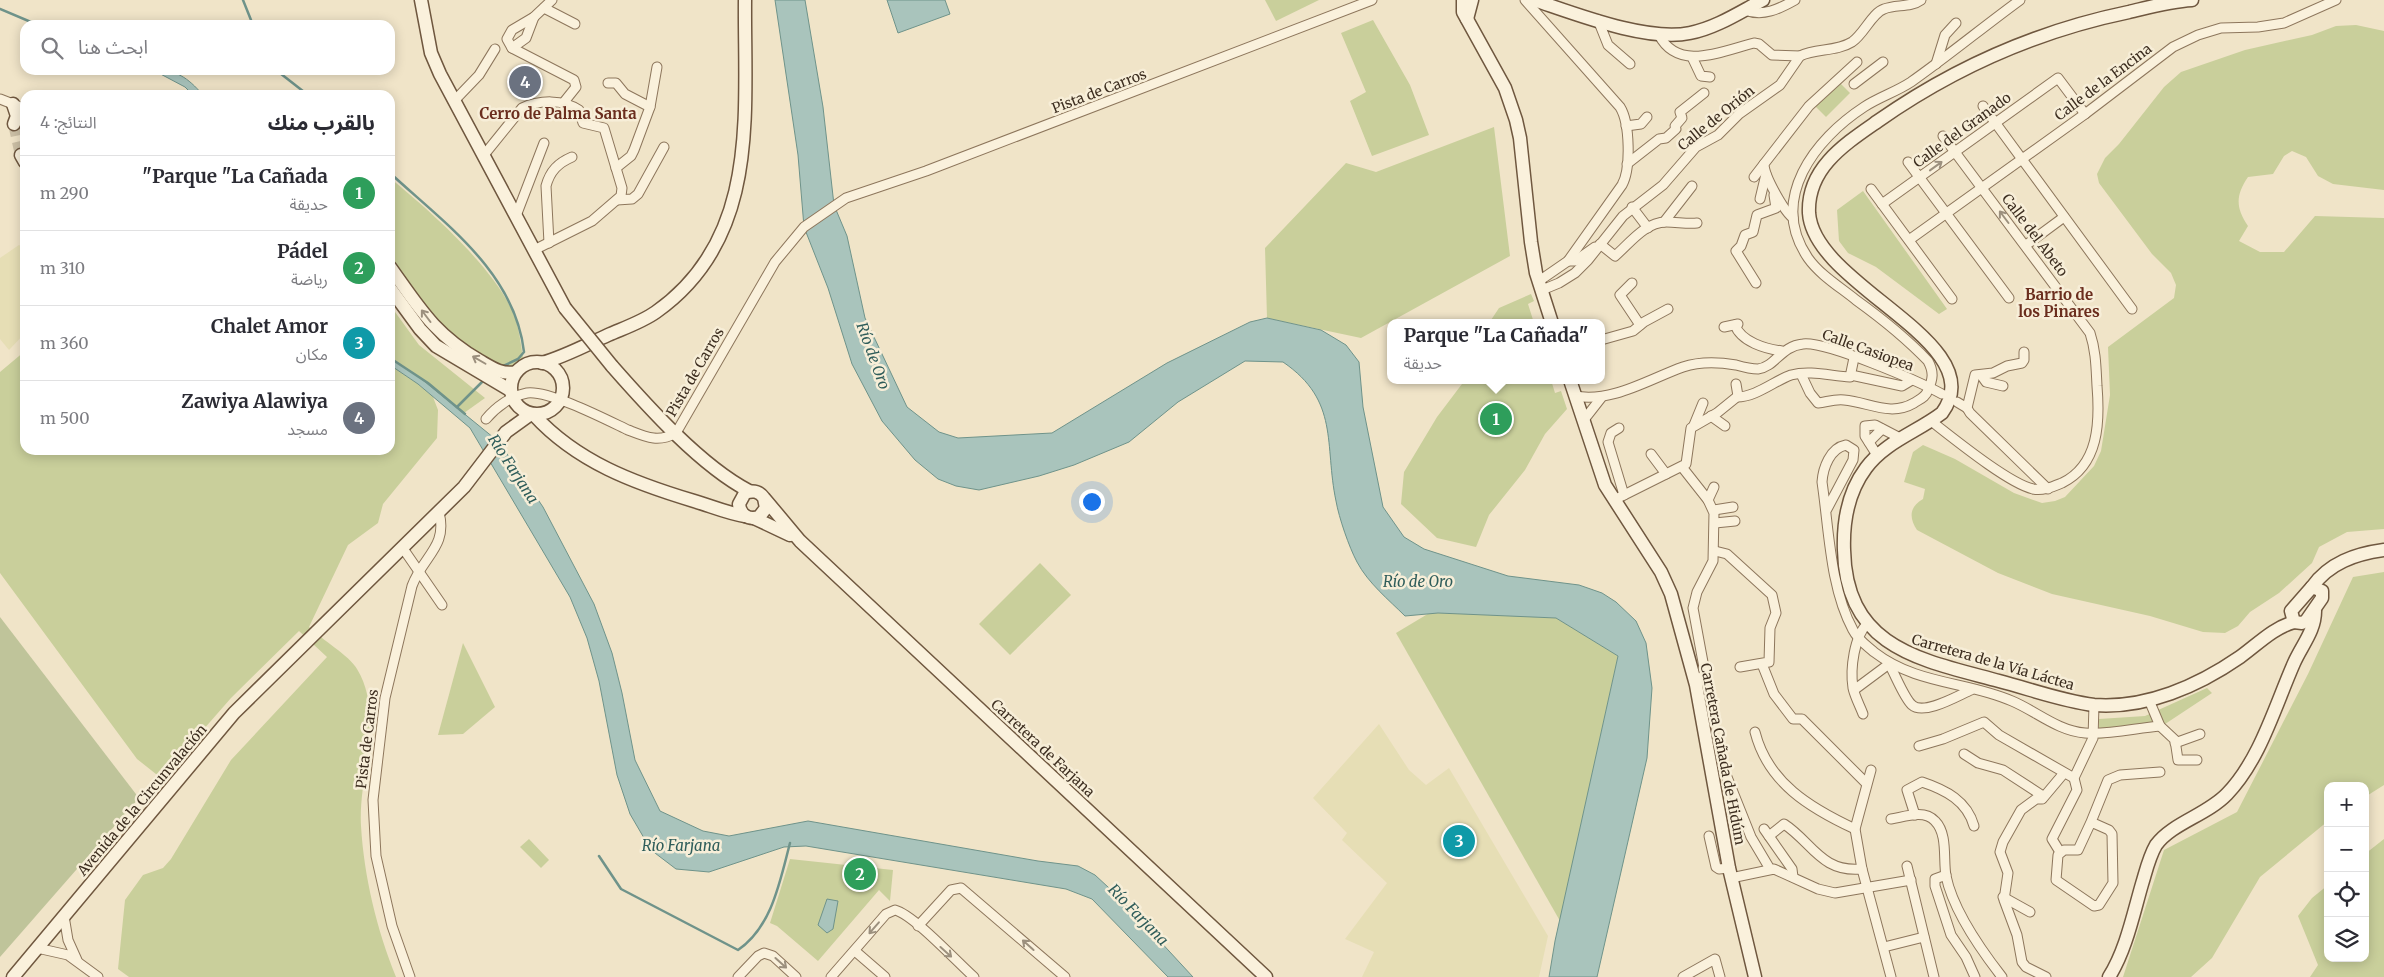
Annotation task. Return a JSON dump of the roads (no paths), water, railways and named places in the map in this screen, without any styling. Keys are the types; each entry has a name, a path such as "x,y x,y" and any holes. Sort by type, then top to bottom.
{"street":[{"path":"421,0 431,53 454,100 566,308 612,366 676,433 725,476 744,496"},
{"path":"552,0 534,17 516,27 508,34 507,39 512,48 574,80 576,87 564,102"},
{"path":"492,374 516,372 531,363 542,363 571,353 662,308 680,292 704,264 724,229 738,189 743,149 745,0"},
{"name":"Pista de Carros","path":"486,419 512,397 530,393 542,394 556,405 647,438 657,440 676,433 776,262 804,227 834,205 862,191 926,171 1372,0"},
{"path":"1462,0 1463,12 1505,88 1516,120 1531,242 1540,285 1551,319"},
{"path":"1467,19 1472,0"},
{"path":"1525,0 1620,107 1626,126 1627,172 1622,185 1568,261 1540,285"},
{"path":"1534,0 1598,20 1660,35 1689,34 1707,28 1763,0"},
{"path":"1744,10 1754,14 1764,13 1796,0"},
{"path":"1660,35 1663,42 1674,53 1692,57 1754,43 1760,44 1772,54 1800,56 1850,43 1864,32 1879,11 1911,5 1921,0"},
{"path":"1793,218 1795,190 1799,176 1826,139 1864,107 1905,86 2020,0"},
{"name":"Carretera de la Vía Láctea","path":"2192,0 2078,24 1998,52 1914,97 1862,132 1832,156 1816,176 1811,187 1809,212 1814,234 1828,256 1933,346 1946,364 1950,374 1951,394 1948,404 1942,413 1900,438 1878,455 1856,483 1843,533 1844,558 1848,582 1854,600 1868,623 1888,642 1911,655 2094,705 2106,706 2149,700 2183,689 2222,669 2273,631 2295,618"},
{"name":"Calle de la Encina","path":"1909,240 2085,114 2164,54 2198,35 2230,26 2258,27 2277,24 2336,0"},
{"path":"544,8 575,24"},
{"path":"512,48 526,38 534,17"},
{"path":"1598,20 1608,45 1630,64"},
{"path":"1936,64 1945,35 1956,23"},
{"path":"454,100 479,76 495,48"},
{"name":"Calle de Orión","path":"1540,285 1559,283 1575,273 1588,260 1614,225 1632,207 1662,185 1696,147 1718,135 1739,114 1780,85 1800,56"},
{"path":"1692,57 1700,76 1710,77"},
{"path":"1754,177 1809,106 1857,62"},
{"path":"1845,72 1856,86 1883,62"},
{"path":"616,168 631,156 650,107 657,67"},
{"name":"Calle del Granado","path":"1882,204 2058,78 2085,114"},
{"path":"608,82 616,83 625,94 650,107"},
{"path":"1627,164 1659,139 1666,138 1676,129 1675,126 1682,118 1680,112 1704,93"},
{"path":"0,99 19,108 14,124"},
{"path":"484,155 522,108 532,104 564,102 579,110 583,123 604,128 622,188 618,200 592,221 534,250"},
{"path":"1983,106 2132,309"},
{"path":"1626,126 1641,124 1646,117"},
{"name":"Calle del Abeto","path":"1943,136 2026,245 2090,334 2095,354 2099,415 2093,446 2088,460 2078,472 2048,489"},
{"path":"516,216 544,143"},
{"path":"618,200 632,199 638,194 664,147"},
{"path":"549,243 546,186 557,165 572,157"},
{"path":"1908,162 2009,298"},
{"path":"1764,164 1766,174 1786,212 1793,218"},
{"path":"1760,199 1766,174"},
{"path":"1664,222 1692,186"},
{"path":"1756,283 1736,250 1741,246 1745,235 1754,231 1757,215 1776,208 1773,187"},
{"path":"1871,189 1952,299"},
{"path":"1632,207 1648,228"},
{"path":"2026,245 2064,217"},
{"name":"Calle Casiopea","path":"1575,396 1601,398 1696,364 1719,362 1755,369 1762,368 1782,351 1804,343 1816,344 1912,380 1931,385 1932,369 1928,361 1865,306 1824,275 1809,259 1798,240 1793,218"},
{"path":"1568,261 1572,262 1599,245 1615,256 1648,228 1664,222 1679,224 1697,223"},
{"path":"395,274 428,320 457,353"},
{"path":"1632,283 1620,295 1640,325"},
{"path":"395,295 427,338 492,374 512,397"},
{"path":"1865,306 1873,296"},
{"path":"1605,339 1634,331 1640,325 1668,309"},
{"path":"1724,327 1737,324 1742,336 1767,349 1782,351"},
{"path":"1978,375 2022,363 2024,352"},
{"path":"560,377 571,353"},
{"path":"1851,375 1854,358"},
{"path":"542,363 550,366 560,377 563,388 556,405 555,434"},
{"path":"506,432 516,372"},
{"path":"1801,374 1810,393 1818,403 1829,400 1845,400 1880,408 1902,409 1922,398 1931,385 1942,394"},
{"path":"1694,425 1711,416 1737,397 1750,394 1778,380 1801,374 1849,377 1851,375 1902,386 1912,380"},
{"path":"1967,408 1978,375"},
{"path":"1978,375 1986,382 2003,386"},
{"name":"Carretera Cañada de Hidúm","path":"1571,384 1596,462 1619,497 1667,583 1696,685 1730,873 1755,977"},
{"path":"1736,384 1739,394 1737,397"},
{"name":"Carretera de Farjana","path":"512,397 518,407 532,414 582,456 608,471 749,517 778,528 800,542"},
{"path":"1583,420 1601,398"},
{"path":"1957,402 1967,408 2048,489"},
{"path":"1619,428 1611,433 1608,442 1619,497 1682,467 1688,460 1691,432 1703,403"},
{"path":"506,432 532,414 556,405"},
{"path":"1711,416 1725,426"},
{"path":"1931,421 2017,482 2034,489 2048,489"},
{"path":"1878,455 1868,442 1863,431 1865,426 1870,424 1900,438"},
{"path":"1868,442 1882,429"},
{"name":"Avenida de la Circunvalación","path":"13,977 234,713 439,512 464,486 506,432"},
{"path":"1826,511 1853,460 1854,450 1846,445 1841,446 1831,456 1822,473 1826,511 1838,588 1846,614 1858,639 1889,664 1923,677 2011,700 2065,728 2085,733 2160,726"},
{"path":"1651,454 1666,474"},
{"path":"1682,467 1714,510 1715,523 1715,551 1693,608 1705,674 1696,685"},
{"path":"1708,500 1714,488"},
{"path":"758,492 764,498 766,508 763,513 749,517 740,508 744,496 758,492"},
{"name":"Carretera de Farjana","path":"705,504 729,503 744,496"},
{"name":"Carretera de Farjana","path":"764,498 800,542 1266,977"},
{"path":"1714,510 1733,507"},
{"name":"Pista de Carros","path":"410,977 392,926 376,856 373,800 385,698 412,586 418,569 434,548 442,533 439,512"},
{"path":"1715,523 1735,521"},
{"path":"1830,532 1843,533"},
{"path":"402,547 442,605"},
{"path":"2295,618 2317,591 2326,571 2345,560 2384,550"},
{"path":"1715,551 1727,554 1772,595 1776,614 1770,628 1769,662 1740,666"},
{"path":"2109,977 2118,960 2156,845 2176,829 2208,810 2237,782 2257,748 2299,652 2313,628 2317,591"},
{"path":"2295,618 2306,621 2315,611"},
{"path":"2295,618 2301,638 2299,652"},
{"path":"1863,714 1854,690 1852,673 1858,639 1868,623"},
{"path":"1762,664 1774,694 1793,719 1802,718 1866,783"},
{"path":"1889,664 1912,705 1920,709 1928,708 1971,690"},
{"path":"1854,690 1889,664"},
{"path":"2149,700 2160,726 2175,743 2178,760 2197,760"},
{"path":"2060,852 2052,839 2077,790 2074,778 2094,733 2094,705"},
{"path":"1919,746 1944,739 1984,722 1999,735 2074,778"},
{"path":"1755,732 1764,758 1794,794 1821,813 1855,829"},
{"path":"2175,743 2200,734"},
{"path":"1964,754 1978,763 2003,770 2043,798"},
{"path":"1871,770 1855,829 1862,869 1891,977"},
{"path":"2060,852 2078,850 2108,780 2113,776 2160,772"},
{"path":"2046,977 2026,967 2022,962 2017,935 2003,897 2008,881 2008,873 2000,857 2003,842 2021,810 2031,802 2043,798 2064,773"},
{"path":"1727,777 1751,837 1770,869"},
{"path":"1915,815 1907,790 1922,782 1960,801 1967,808 1974,826"},
{"path":"1891,819 1915,815 1929,816 1941,828 1946,875 1960,912 2002,977"},
{"path":"2060,852 2058,855 2056,880 2079,894 2090,904 2099,905 2113,883 2113,840 2109,830 2091,822"},
{"path":"1793,877 1792,869 1766,832 1784,824 1811,850 1829,862 1845,869 1862,869"},
{"path":"1709,836 1716,867 1730,873 1770,869 1818,889 1835,893 1868,889 1910,880"},
{"path":"1907,866 1934,977"},
{"path":"1946,875 1936,879 1935,886 1951,935 1966,957 1975,977"},
{"path":"918,926 951,890 958,887 968,891 1065,977"},
{"path":"2003,897 2030,912"},
{"path":"831,977 886,914 895,910 900,911 918,926 974,977"},
{"path":"64,916 68,940 77,960"},
{"path":"1884,947 1924,937"},
{"path":"37,948 58,952 77,960 98,977"},
{"path":"855,950 885,977"},
{"path":"738,977 758,956 764,953 773,956 796,977"},
{"path":"1687,976 1715,959 1720,977"}],"water":[{"name":"Río de Oro","path":"775,0 805,0 823,107 834,205 847,236 865,318 907,407 939,432 958,438 1052,433 1167,363 1250,322 1267,318 1321,330 1346,345 1359,362 1363,407 1383,507 1404,537 1424,549 1508,576 1579,585 1602,593 1616,602 1636,621 1646,643 1652,688 1647,758 1597,977 1549,977 1555,941 1618,656 1556,618 1438,613 1405,616 1373,584 1354,556 1337,508 1329,442 1322,408 1314,392 1301,377 1283,362 1245,361 1178,402 1129,442 1074,465 1039,476 979,490 956,486 938,479 915,460 882,421 852,364 828,288 804,227 798,155"},
{"path":"887,0 945,0 950,14 898,33"},
{"path":"162,75 179,75 198,90 188,90"},
{"name":"Río Farjana","path":"395,361 419,377 499,442 543,507 594,604 612,653 635,760 660,811 703,831 729,836 808,821 1038,861 1078,866 1095,875 1121,899 1193,977 1168,977 1092,899 1066,889 806,846 784,847 709,872 676,869 651,850 630,814 617,775 599,681 587,638 570,597 470,428 418,384 395,368"},
{"path":"827,899 838,901 833,929 827,933 818,925"}],"waterway":[{"path":"243,0 251,20"},
{"path":"0,9 26,20"},
{"path":"282,75 302,90"},
{"path":"395,178 474,251 492,273 507,297 518,323 524,352 518,359 501,367"},
{"name":"Río Farjana","path":"395,361 428,383 465,414"},
{"path":"457,407 485,379"},
{"path":"599,856 621,889 738,950 750,940 767,916 778,887 790,843"}],"tunnel":[{"path":"14,124 20,151"}],"place":[{"name":"Zawiya Alawiya","path":"525,82"},
{"name":"Parque \"La Cañada\"","path":"1496,419"},
{"name":"Chalet Amor","path":"1459,841"},
{"name":"Pádel","path":"860,874"}],"district":[{"name":"Cerro de Palma Santa","path":"558,114"},
{"name":"Barrio de los Pinares","path":"2059,304"}]}
